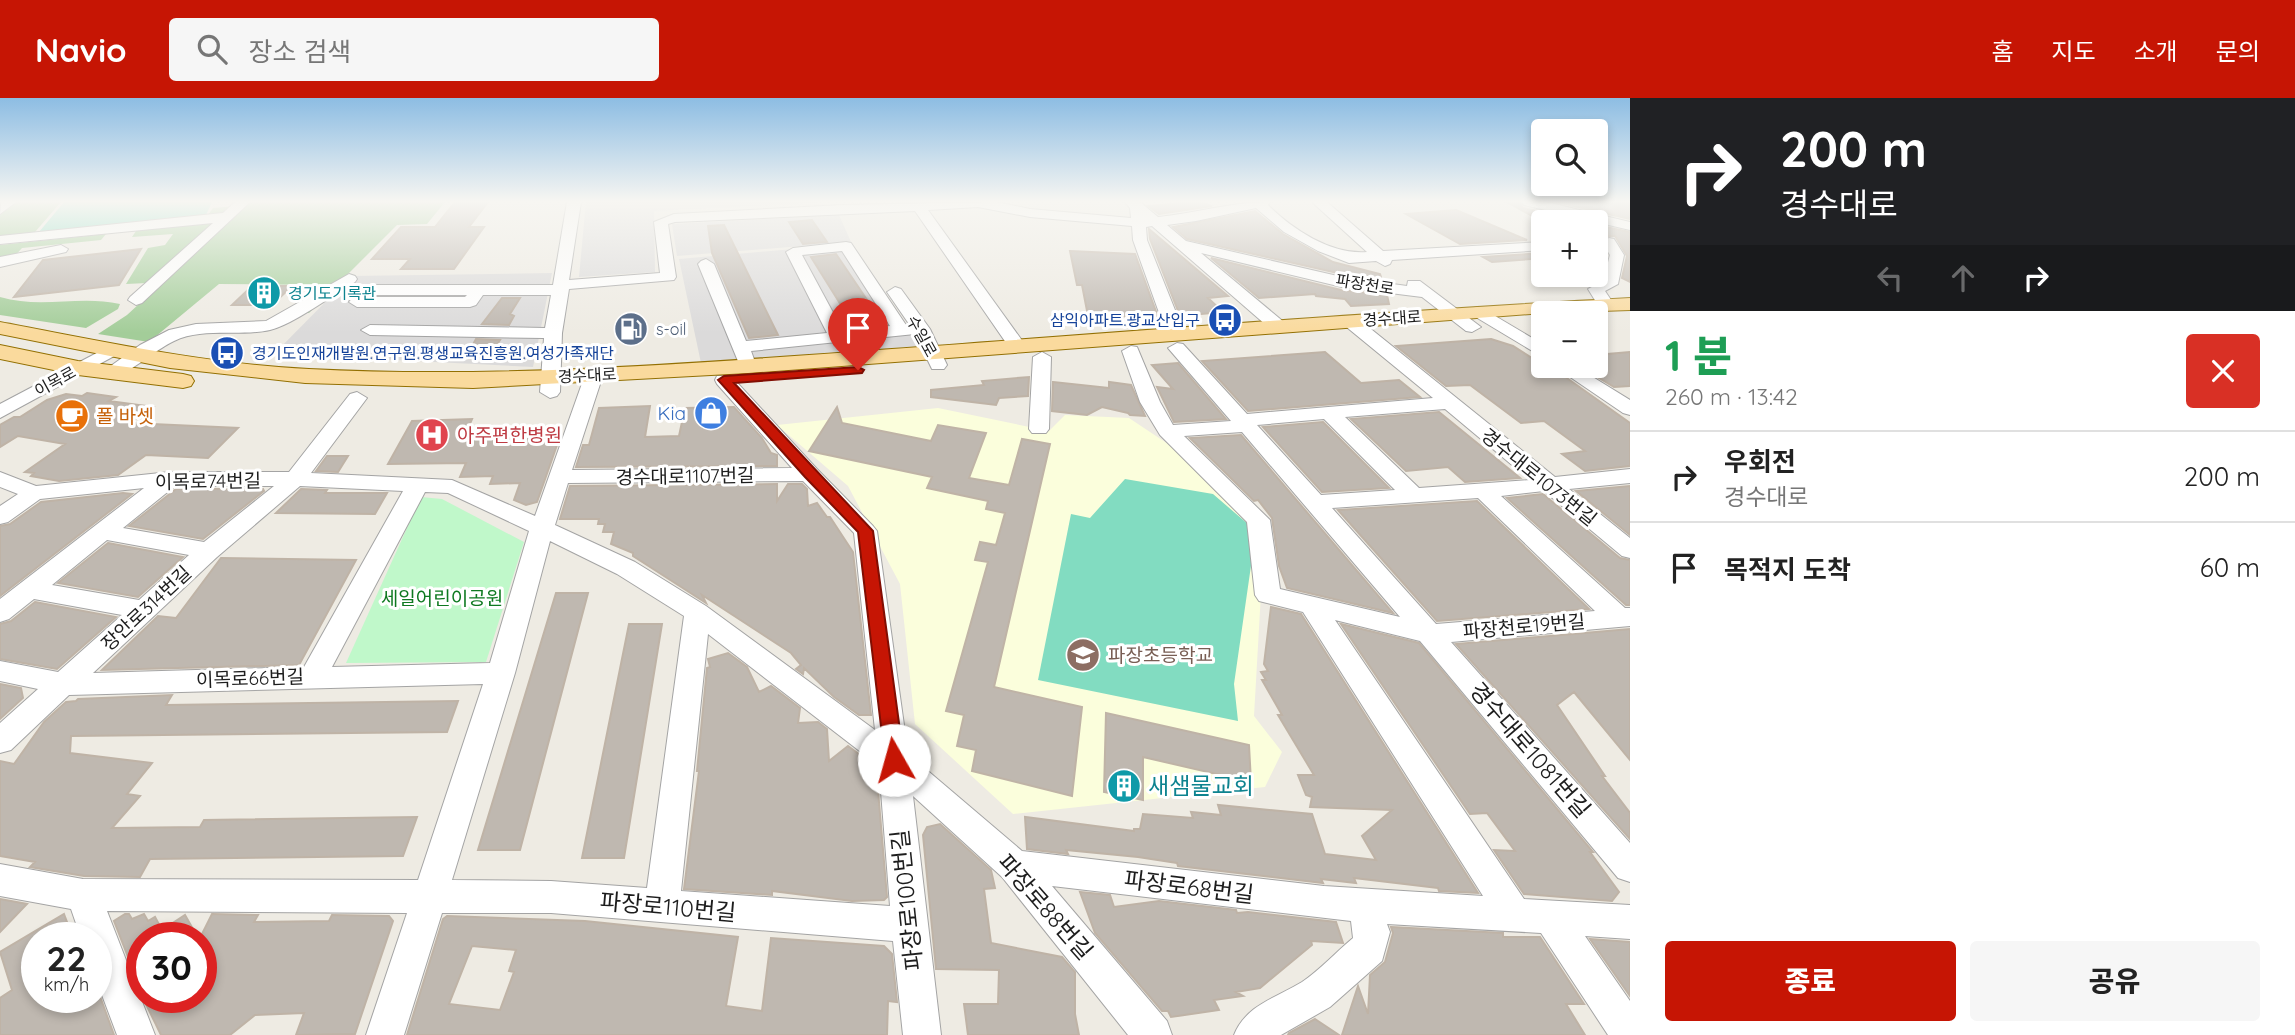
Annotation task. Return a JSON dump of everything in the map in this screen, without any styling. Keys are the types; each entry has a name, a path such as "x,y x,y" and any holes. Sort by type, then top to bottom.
{"main road":[{"name":"경수대로","path":"1608,311 1630,304"},
{"name":"경수대로","path":"663,377 744,356 935,359 1042,357 1131,351 1177,341 1279,327 1357,327 1454,314 1502,325 1531,324"},
{"name":"경수대로","path":"1608,314 1630,318"},
{"name":"경수대로","path":"0,328 110,362 358,398 663,377 724,380 935,359 1017,346 1177,341 1531,316"},
{"name":"경수대로","path":"0,352 78,368 139,356 305,376 550,385"}],"street":[{"path":"0,262 37,252 90,246"},
{"path":"135,300 195,246"},
{"path":"550,385 553,333 567,246"},
{"path":"478,291 470,302 357,302 368,290 478,291 561,288 668,277 664,246"},
{"path":"838,337 793,252 846,246 901,330"},
{"name":"수일로","path":"865,246 920,329 935,359"},
{"path":"946,246 1017,346"},
{"path":"1144,246 1177,341"},
{"path":"1184,246 1279,327"},
{"name":"파장천로","path":"1189,246 1342,282 1426,293"},
{"name":"파장천로","path":"1318,246 1349,258 1378,256"},
{"name":"파장천로","path":"1367,246 1454,314"},
{"path":"1378,256 1531,247"},
{"path":"1599,301 1596,289 1610,284 1623,263 1608,250"},
{"path":"706,264 744,356 838,337 920,329"},
{"path":"139,356 184,331 271,326 349,279"},
{"path":"1502,325 1531,344"},
{"name":"경수대로1073번길","path":"1357,327 1630,550"},
{"path":"370,330 553,333"},
{"name":"경수대로1081번길","path":"1177,341 1244,423 1630,867"},
{"path":"1131,351 1150,402 1167,431 1258,520 1268,595 1429,634"},
{"path":"1039,429 1042,357"},
{"name":"이목로","path":"0,412 78,368"},
{"path":"1582,378 1630,409"},
{"name":"파장로100번길","path":"724,380 865,531 894,760 922,1035"},
{"path":"385,1035 501,673 542,528 592,382"},
{"path":"1609,395 1630,394"},
{"path":"295,479 358,398"},
{"path":"1167,431 1448,403"},
{"path":"1329,413 1413,495"},
{"name":"경수대로1107번길","path":"561,477 810,474"},
{"path":"1315,502 1483,491 1630,476"},
{"name":"이목로74번길","path":"0,479 34,493 170,479 295,479 452,487 542,528"},
{"path":"0,613 170,479"},
{"name":"장안로314번길","path":"0,741 209,551 295,479"},
{"path":"313,677 418,484"},
{"name":"파장천로19번길","path":"1483,491 1624,617"},
{"path":"0,517 34,493"},
{"path":"542,528 626,568 696,612 894,760"},
{"path":"103,531 209,551"},
{"path":"30,590 144,610"},
{"path":"1313,608 1515,915"},
{"path":"662,907 696,612"},
{"name":"파장천로19번길","path":"1429,634 1624,617"},
{"name":"이목로66번길","path":"0,671 65,684 501,673"},
{"name":"파장로88번길","path":"894,760 1014,866 1153,1035"},
{"name":"파장로68번길","path":"1014,866 1363,905 1630,922"},
{"path":"0,880 83,895 136,1035"},
{"name":"파장로110번길","path":"83,895 551,897 909,925"},
{"path":"1253,1035 1268,1021 1317,994 1370,948 1372,932 1363,905"},
{"path":"1551,917 1630,1034"}],"shaded area":[{"path":"582,246 655,246 655,272 579,277"},
{"path":"675,246 805,246 677,256"},
{"path":"852,246 919,349 701,363 679,259"},
{"path":"552,273 533,367 274,354 351,276"},
{"name":"파장초등학교","path":"938,408 1049,431 1065,415 1129,418 1177,450 1252,520 1261,593 1254,716 1282,752 1265,787 1013,814 915,724 900,584 848,486 777,425"}],"green space":[{"path":"0,246 44,246 22,248 13,258 0,259"},
{"path":"189,246 147,283 126,284 148,248"},
{"path":"202,246 376,246 309,313 297,313 322,285 219,284 149,342 98,334 127,315"},
{"path":"0,297 30,302 90,301 120,304 118,309 86,328 0,315"},
{"path":"1125,479 1213,494 1256,531 1234,684 1238,721 1038,680 1071,514 1090,518"},
{"name":"세일어린이공원","path":"421,497 442,499 524,542 486,662 346,663"}],"building":[{"path":"384,246 471,246 454,269 401,269 410,259 372,259"},
{"path":"711,246 734,246 778,335 749,338"},
{"path":"1153,246 1169,246 1228,296 1208,298 1223,312 1180,316"},
{"path":"1217,246 1304,246 1333,262 1380,274 1382,280 1342,274"},
{"path":"1621,246 1630,246 1630,282 1622,278 1627,256"},
{"path":"141,249 119,285 14,297 43,260"},
{"path":"1070,251 1135,254 1158,317 1088,316 1082,285 1077,285"},
{"path":"836,254 882,322 854,326 811,257"},
{"path":"1531,254 1531,259 1492,262 1483,257"},
{"path":"1211,258 1341,290 1387,295 1389,304 1351,306 1345,299 1315,294 1259,298"},
{"path":"252,286 292,286 272,305 232,305"},
{"path":"502,298 520,298 510,314 514,316 509,325 482,324"},
{"path":"476,339 500,340 488,359 469,359 475,350 470,350"},
{"path":"1491,339 1513,346 1531,358 1531,378 1567,378 1630,423 1630,466 1585,471 1562,454 1585,451 1544,421 1521,423 1470,385 1446,386 1396,346"},
{"path":"1325,352 1361,383 1399,380 1420,397 1248,411 1202,361"},
{"path":"1630,352 1630,386 1614,387 1599,378 1608,378 1608,354"},
{"path":"1178,363 1226,419 1174,422 1157,387 1173,389 1152,365"},
{"path":"1029,377 1028,396 999,398 996,405 931,397 931,390 984,385 982,381"},
{"path":"1053,382 1109,388 1109,382 1131,385 1145,416 1102,407 1087,415 1052,411"},
{"path":"87,393 116,397 109,401 153,407 130,423 238,428 208,458 146,455 118,475 59,481 31,476 34,473 25,472 65,444 18,436 0,447 0,425 14,417 20,417 47,400 66,394 82,396"},
{"path":"650,406 645,437 679,436 685,408 734,407 762,438 771,453 777,455 777,466 576,467 583,445 589,445 599,408"},
{"path":"837,407 842,423 931,441 938,425 986,433 969,478 1009,485 1022,439 1050,444 994,687 1082,707 1072,796 972,771 976,750 957,746 964,715 946,711 988,562 975,560 980,542 996,545 1005,513 986,509 988,501 927,488 932,477 809,451"},
{"path":"1439,412 1520,478 1465,482 1448,467 1406,471 1351,419"},
{"path":"472,419 465,435 547,433 545,438 554,438 551,445 557,445 537,502 526,505 514,500 520,483 490,484 493,476 460,477 466,463 388,464 412,421"},
{"path":"1323,422 1389,488 1322,492 1263,427"},
{"path":"1241,435 1393,613 1287,588 1279,566 1272,518 1258,500 1254,501 1190,438"},
{"path":"327,456 348,456 338,472 316,471"},
{"path":"777,484 777,501 788,484 802,484 807,489 808,506 817,503 827,517 830,517 853,552 871,715 859,715 834,697 804,668 803,674 796,669 801,665 791,653 702,595 706,603 633,556 633,553 611,544 614,532 603,532 605,524 598,524 599,519 560,519 570,486"},
{"path":"1630,486 1630,535 1576,491"},
{"path":"176,489 264,491 203,539 129,526"},
{"path":"301,489 327,490 325,493 387,493 375,514 276,513"},
{"path":"132,494 0,596 0,526 10,524 41,502"},
{"path":"1543,494 1620,558 1630,560 1630,605 1626,605 1507,498"},
{"path":"1477,501 1589,609 1437,621 1338,510"},
{"path":"108,543 183,557 138,597 58,583"},
{"path":"221,558 356,560 299,665 102,670 158,616 176,618"},
{"path":"556,593 588,593 520,850 478,850"},
{"path":"35,602 116,617 57,669 0,659 0,624 11,621"},
{"path":"1271,607 1301,614 1478,893 1439,891 1438,888 1354,878 1356,883 1321,879 1323,883 1178,866 1177,863 1138,857 1027,849 1025,817 1134,831 1140,829 1143,814 1193,818 1191,812 1221,815 1218,805 1312,814 1325,854 1376,860 1362,836 1392,810 1310,807 1312,797 1306,795 1298,775 1314,775 1278,715 1282,715 1262,680 1266,680 1261,672 1268,671 1264,664"},
{"path":"629,624 662,624 624,858 582,858"},
{"path":"1341,624 1419,643 1593,852 1590,852 1619,892 1612,901 1524,894 1494,850 1515,851 1487,813 1470,814"},
{"path":"1630,629 1630,760 1574,692 1557,705 1605,776 1602,776 1630,813 1630,839 1456,644"},
{"path":"728,653 747,667 759,692 771,686 800,708 798,723 818,722 827,729 829,761 848,746 876,767 887,897 884,900 852,901 772,891 772,895 684,889 699,771 707,668 710,667 708,659"},
{"path":"0,684 21,688 23,698 0,719"},
{"path":"172,695 166,705 458,701 447,732 71,736 70,753 152,763 127,794 140,796 112,828 200,827 204,820 417,817 403,856 150,859 140,877 84,876 30,867 35,862 0,856 0,761 14,764 44,722 66,702 78,699"},
{"path":"1106,713 1249,745 1251,782 1143,757 1143,800 1104,792"},
{"path":"940,824 991,870 995,888 984,889 991,943 1062,957 1075,972 1075,1014 1079,1035 968,1035 964,1004 998,1004 999,970 936,969 923,835 927,827"},
{"path":"1080,892 1110,895 1114,907 1159,901 1236,910 1237,913 1336,922 1343,943 1311,941 1312,945 1260,988 1236,992 1243,996 1214,1000 1219,1010 1171,1017 1168,1011 1162,1011 1095,933"},
{"path":"0,899 27,904 0,932"},
{"path":"64,914 67,922 51,922"},
{"path":"125,914 129,914 132,919 144,914 148,921 155,917 158,922 126,922 126,952 114,921"},
{"path":"212,914 258,915 254,922 329,921 332,915 389,916 393,921 355,1034 296,1035 304,1013 255,1015 230,1035 161,1035 150,1013 217,1013 217,922 208,922"},
{"path":"185,915 189,922 174,922"},
{"path":"447,916 585,921 738,937 726,1006 762,1011 771,938 884,946 892,954 897,1002 888,1001 887,1035 407,1035 443,919","holes":["472,946 516,950 509,971 514,972 500,1010 449,1004"]},
{"path":"1391,927 1503,933 1503,937 1540,937 1584,1004 1566,1004 1585,1035 1342,1035 1358,986 1368,1014 1370,975 1385,962 1393,933"},
{"path":"1590,939 1630,942 1630,996"},
{"path":"21,940 21,1013 106,1013 114,1035 0,1035 0,998 12,990 0,952"},
{"path":"1315,1019 1339,1035 1288,1035 1289,1033"}],"place":[{"name":"경기도기록관","path":"264,293"},
{"name":"삼익아파트.광교산입구","path":"1225,320"},
{"name":"s-oil","path":"631,329"},
{"name":"경기도인재개발원.연구원.평생교육진흥원.여성가족재단","path":"227,353"},
{"name":"Kia","path":"711,413"},
{"name":"폴 바셋","path":"72,416"},
{"name":"아주편한병원","path":"432,435"},
{"name":"파장초등학교","path":"1083,655"},
{"name":"새샘물교회","path":"1124,786"}],"route":[{"path":"858,370 724,380 865,531 894,760"}]}
